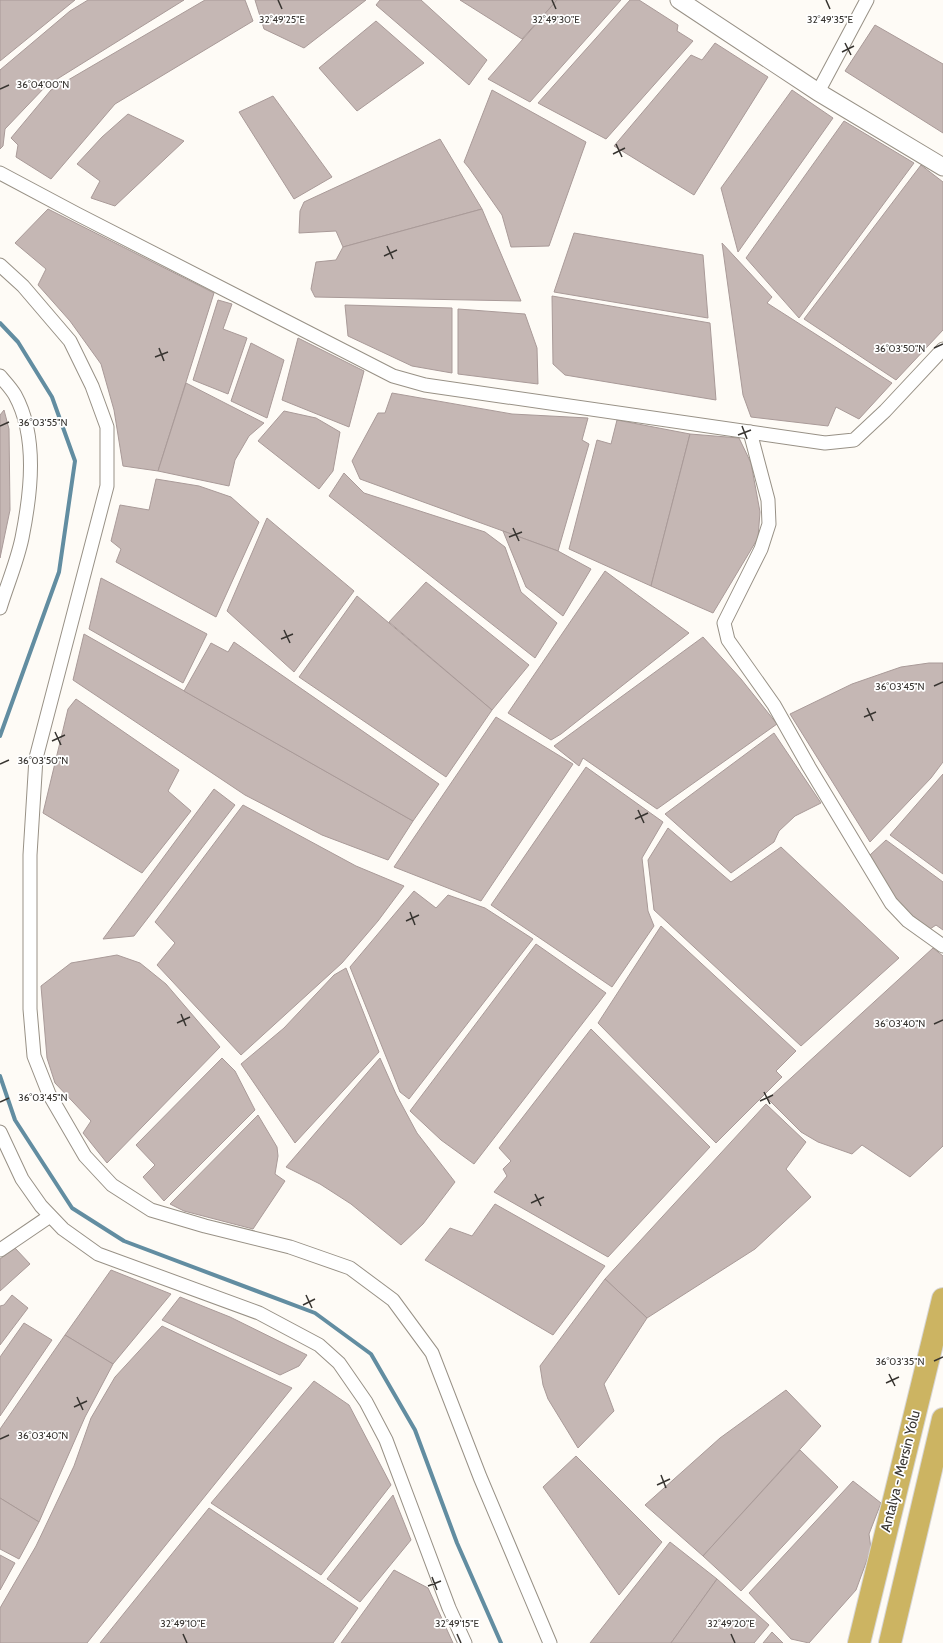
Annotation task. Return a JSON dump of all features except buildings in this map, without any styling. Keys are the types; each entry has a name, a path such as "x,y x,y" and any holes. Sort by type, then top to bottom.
{"highway":[{"name":"Antalya - Mersin Yolu","path":"859,1643 943,1299"},
{"name":"Antalya - Mersin Yolu","path":"890,1643 943,1419"}],"street":[{"path":"679,0 818,92 943,167"},
{"path":"818,92 868,0"},
{"path":"0,173 393,376 425,385 825,443 854,440 943,349"},
{"path":"0,265 24,286 70,342 92,386 108,427 107,486 36,758 30,855 30,1008 34,1056 36,1062 50,1094 85,1156 112,1185 151,1210 205,1226 290,1247 350,1268 393,1300 432,1353 480,1477 550,1643"},
{"path":"0,376 15,394 26,420 31,477 22,539 0,608"},
{"path":"750,432 768,500 769,524 761,549 724,623 728,640 774,704 809,767 891,903 908,921 943,946"},
{"path":"0,1132 22,1179 41,1206 63,1230 98,1254 259,1313 319,1345 340,1363 366,1402 386,1440 433,1565 465,1643"},
{"path":"0,1250 50,1216"}],"waterway":[{"path":"0,323 18,342 52,397 75,461 59,572 0,736"},
{"path":"0,1076 15,1120 72,1208 124,1241 315,1313 371,1354 415,1430 457,1543 501,1643"}]}
